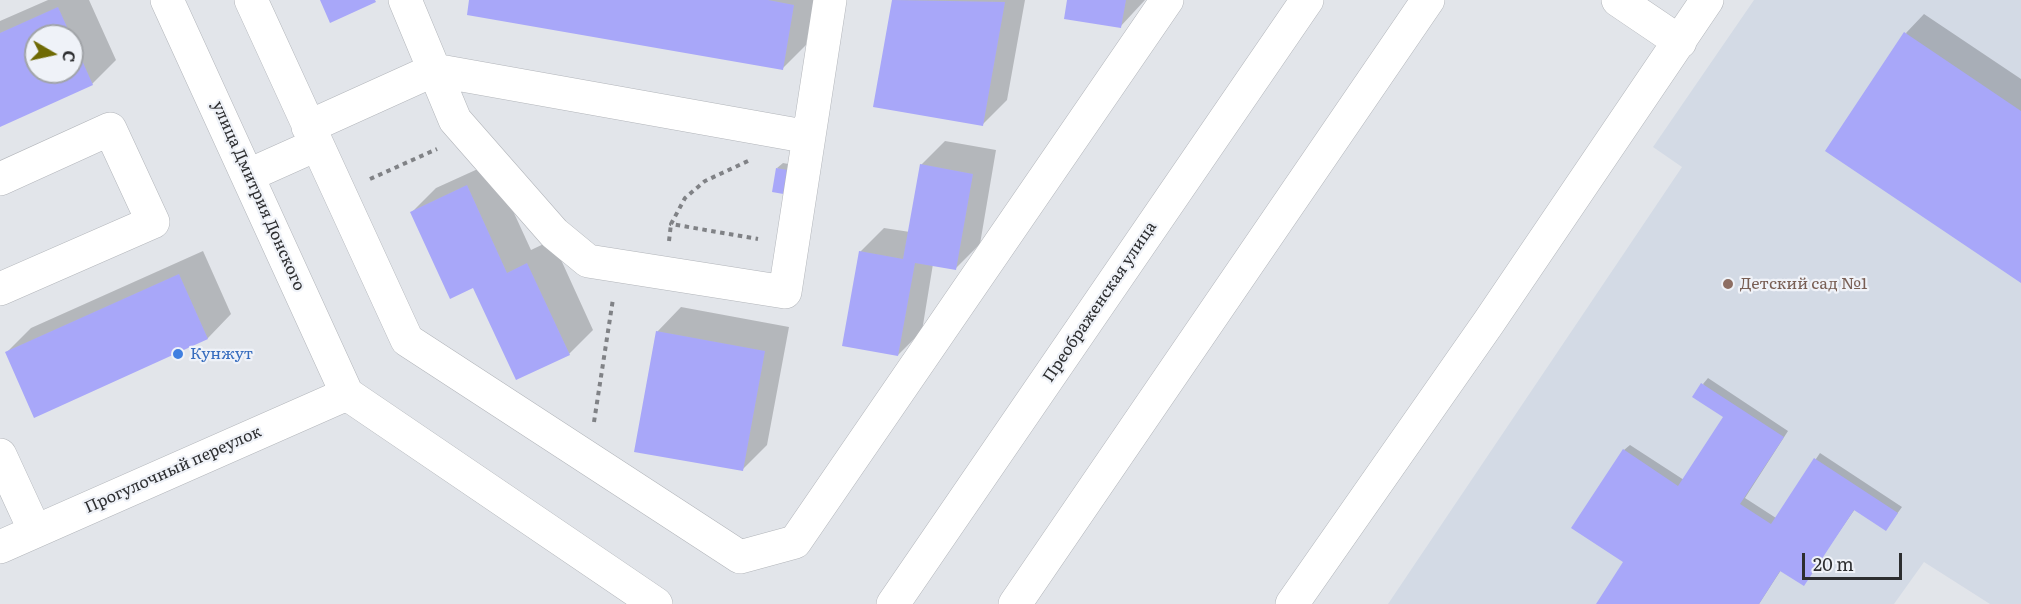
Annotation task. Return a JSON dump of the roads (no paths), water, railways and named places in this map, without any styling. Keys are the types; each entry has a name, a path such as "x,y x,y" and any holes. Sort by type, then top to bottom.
{"street":[{"name":"улица Дмитрия Донского","path":"167,0 249,175 347,394"},
{"path":"251,0 407,340 740,557 795,542 1167,0"},
{"path":"405,0 455,120 554,233 588,261 785,292 792,245 796,135 830,0"},
{"name":"Преображенская улица","path":"893,604 1307,0"},
{"path":"1015,604 1428,0"},
{"path":"1618,0 1680,42"},
{"path":"1292,604 1489,322 1707,0"},
{"path":"249,175 312,136 434,70 796,135"},
{"path":"0,178 110,129 153,222 0,289"},
{"path":"347,394 656,604"},
{"name":"Прогулочный переулок","path":"0,547 347,394"},
{"path":"0,455 35,531"}],"place":[{"name":"Детский сад №1","path":"1728,284"},
{"name":"Кунжут","path":"178,354"}]}
